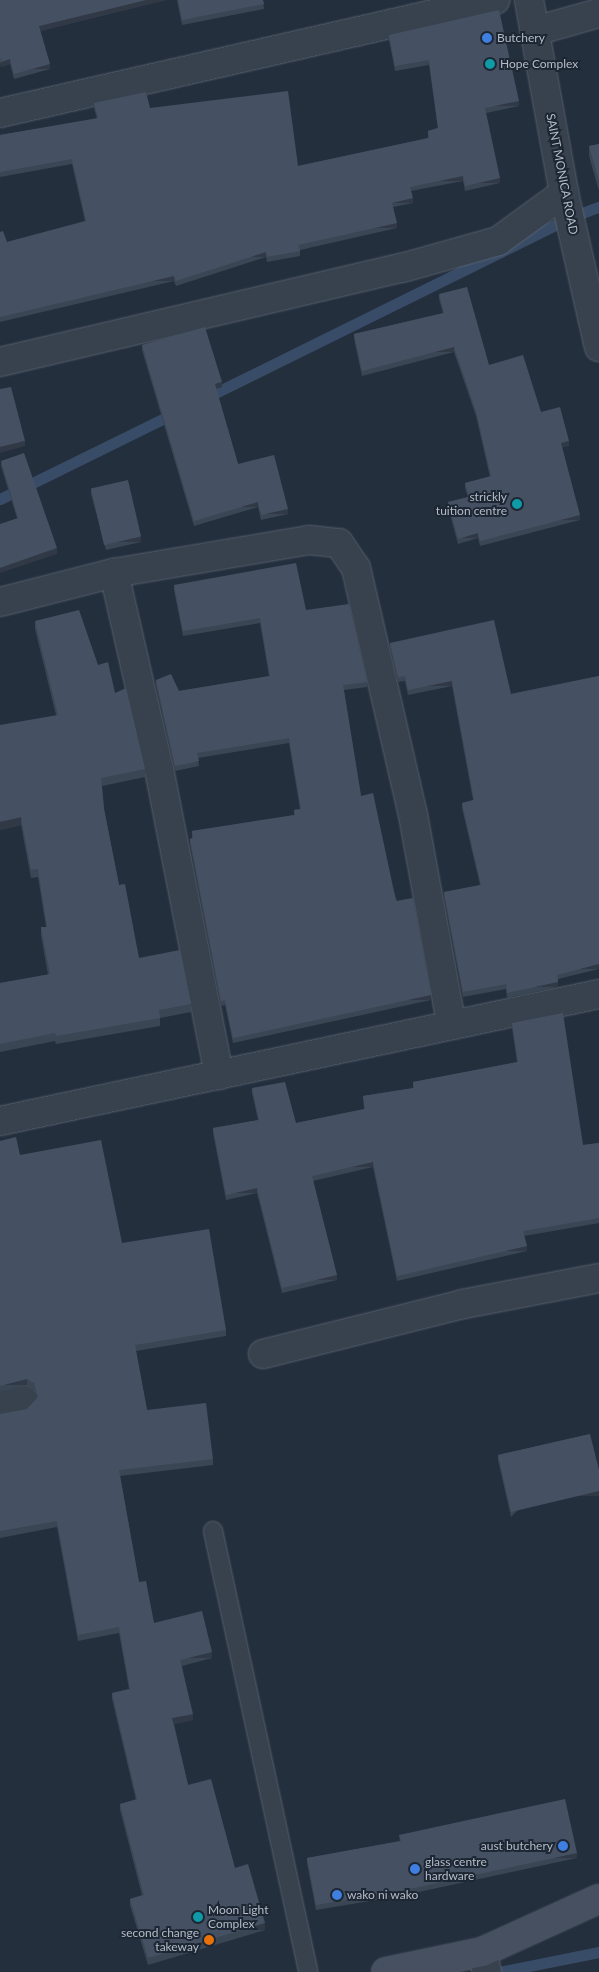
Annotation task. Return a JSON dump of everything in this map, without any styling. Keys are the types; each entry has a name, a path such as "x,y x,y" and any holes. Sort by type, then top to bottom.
{"main road":[{"path":"386,1972 485,1962 599,1899"}],"street":[{"path":"0,113 495,0"},
{"name":"SAINT MONICA ROAD","path":"529,0 564,192 595,306 599,347"},
{"path":"535,31 599,13"},
{"path":"0,362 402,268 498,241 564,192"},
{"path":"0,602 114,573 310,540 339,543 356,568 413,816 451,1023"},
{"path":"114,573 159,769 219,1075"},
{"path":"0,1121 219,1075 451,1023 599,994"},
{"path":"263,1354 463,1304 599,1278"}],"lane":[{"path":"213,1531 308,1972"}],"building":[{"path":"0,0 146,0 39,26 50,64 14,74 10,59 1,62 0,57"},
{"path":"178,0 263,0 264,4 182,20"},
{"path":"499,10 519,101 485,108 500,178 465,186 463,176 410,187 413,198 392,203 397,223 298,245 300,251 267,257 266,252 176,281 174,276 0,317 0,232 3,231 7,242 86,221 72,159 0,172 0,135 98,118 94,103 146,92 150,108 288,91 298,166 429,138 428,131 438,128 429,60 395,66 389,35"},
{"path":"599,144 599,181 589,146"},
{"path":"467,287 489,365 523,355 541,412 560,407 569,441 561,443 580,515 480,541 478,533 458,539 448,502 469,497 465,483 491,476 476,411 454,347 362,371 354,334 444,313 439,294"},
{"path":"205,327 222,382 215,384 238,464 274,455 288,509 261,515 258,502 194,521 142,345"},
{"path":"11,387 25,441 0,447 0,389"},
{"path":"24,453 57,548 0,568 0,524 18,518 1,461"},
{"path":"128,480 141,537 104,545 91,489"},
{"path":"296,563 306,610 349,604 367,682 343,685 361,796 373,793 396,901 413,898 431,995 233,1038 225,1000 221,1001 190,839 193,838 192,831 295,815 294,810 301,809 289,738 197,753 199,761 175,766 156,680 171,674 179,691 270,676 260,618 183,631 174,585"},
{"path":"79,610 98,665 108,662 115,693 126,688 145,769 101,778 104,809 119,885 125,884 139,958 180,950 191,1004 159,1010 160,1018 56,1036 55,1033 0,1044 0,983 50,974 41,927 47,927 38,869 31,870 21,817 0,822 0,725 58,715 35,621"},
{"path":"494,620 511,694 599,676 599,964 557,975 558,982 507,993 506,984 463,992 444,892 481,885 462,803 474,800 452,681 408,690 405,676 398,677 390,643"},
{"path":"563,1013 583,1145 599,1143 599,1218 523,1231 527,1246 397,1276 373,1162 312,1176 337,1275 282,1288 257,1188 226,1195 213,1128 259,1120 252,1088 285,1082 296,1123 365,1109 363,1096 414,1088 413,1082 518,1062 512,1023"},
{"path":"16,1137 20,1155 101,1140 122,1243 209,1229 226,1330 135,1345 147,1410 206,1403 213,1459 119,1470 139,1582 146,1581 154,1623 202,1611 212,1652 180,1660 193,1714 172,1718 188,1785 211,1779 235,1868 248,1864 265,1923 148,1958 130,1899 144,1895 120,1804 137,1799 112,1693 130,1689 119,1627 78,1635 57,1521 0,1531 0,1414 27,1409 38,1397 34,1383 27,1379 0,1386 0,1141"},
{"path":"590,1434 599,1470 599,1491 511,1512 498,1455"},
{"path":"565,1799 577,1853 400,1891 316,1905 307,1858 401,1841 399,1835"}],"waterway":[{"path":"205,398 571,217 599,207"},
{"path":"0,499 175,413"},
{"path":"499,1972 599,1952"}],"place":[{"name":"Butchery","path":"487,38"},
{"name":"Hope Complex","path":"490,64"},
{"name":"strickly tuition centre","path":"517,504"},
{"name":"aust butchery","path":"563,1846"},
{"name":"glass centre hardware","path":"415,1869"},
{"name":"wako ni wako","path":"337,1895"},
{"name":"Moon Light Complex","path":"198,1917"},
{"name":"second change takeway","path":"209,1940"}]}
